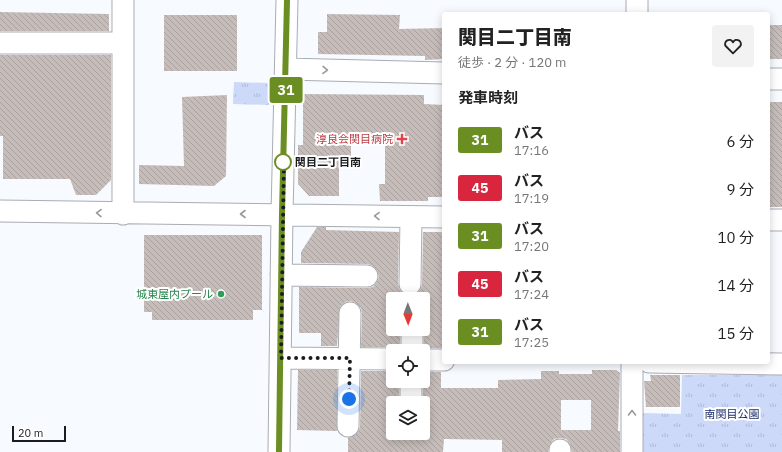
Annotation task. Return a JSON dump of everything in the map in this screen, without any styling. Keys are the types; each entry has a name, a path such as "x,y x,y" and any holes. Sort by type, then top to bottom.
{"street":[{"path":"122,214 124,0"},
{"path":"280,452 281,275 287,0"},
{"path":"637,12 638,0"},
{"path":"0,43 123,43"},
{"path":"286,69 442,73"},
{"path":"770,79 782,79"},
{"path":"0,211 122,214 282,214 442,217"},
{"path":"410,284 411,216"},
{"path":"770,220 782,220"},
{"path":"281,275 366,276"},
{"path":"348,426 350,313"},
{"path":"281,358 386,359"},
{"path":"430,360 442,360"},
{"path":"632,364 632,452"},
{"path":"770,364 782,364"}],"green space":[{"path":"234,82 269,83 269,105 233,104"},
{"name":"南関目公園","path":"682,375 782,375 782,452 642,452 643,413 681,414"}],"building":[{"path":"0,12 109,14 109,31 0,31"},
{"path":"327,14 400,15 399,29 442,28 442,59 425,60 425,56 318,54 318,32 327,32"},
{"path":"164,15 237,15 237,71 164,71"},
{"path":"770,25 782,25 782,59 770,59"},
{"path":"0,55 111,55 111,180 96,195 76,195 70,179 3,179 3,136 0,136"},
{"path":"303,94 424,95 424,104 442,105 442,197 428,197 428,201 380,201 379,184 385,184 385,135 351,135 351,166 339,166 339,196 309,196 298,184 298,145 303,145"},
{"path":"227,95 226,176 214,186 139,184 139,165 184,166 182,97"},
{"path":"770,102 782,102 782,207 770,207"},
{"path":"317,227 326,227 326,230 399,232 398,284 402,292 386,292 386,336 400,336 400,344 386,344 386,347 361,347 361,308 356,303 351,301 345,302 340,307 337,346 321,346 321,333 299,333 299,287 367,288 373,287 379,277 377,270 368,264 301,263 301,252"},
{"path":"423,232 442,232 442,348 430,348 430,344 424,344 424,336 430,336 430,292 418,292 422,285"},
{"path":"144,235 262,235 262,310 253,310 253,320 152,320 152,312 144,312"},
{"path":"298,370 337,370 337,431 297,430"},
{"path":"592,370 616,370 620,373 618,431 620,431 620,452 572,452 570,444 566,439 560,438 554,439 550,444 548,452 502,452 502,440 444,439 443,452 348,452 348,438 358,432 360,427 361,371 386,371 386,388 399,388 399,396 386,396 386,440 430,440 430,396 423,396 423,388 430,388 430,372 441,372 441,388 498,388 498,380 541,379 541,371 559,371 559,374 592,374","holes":["561,400 591,400 591,430 561,430"]},
{"path":"650,375 680,375 680,407 646,407 644,381 651,381"}],"bus line":[{"name":"31","path":"279,452 282,214 287,0"}],"place":[{"name":"淳良会関目病院","path":"402,139"},
{"name":"関目二丁目南","path":"283,162"},
{"name":"城東屋内プール","path":"221,294"}],"route":[{"path":"283,162 284,156 281,358 350,358 349,399"}]}
